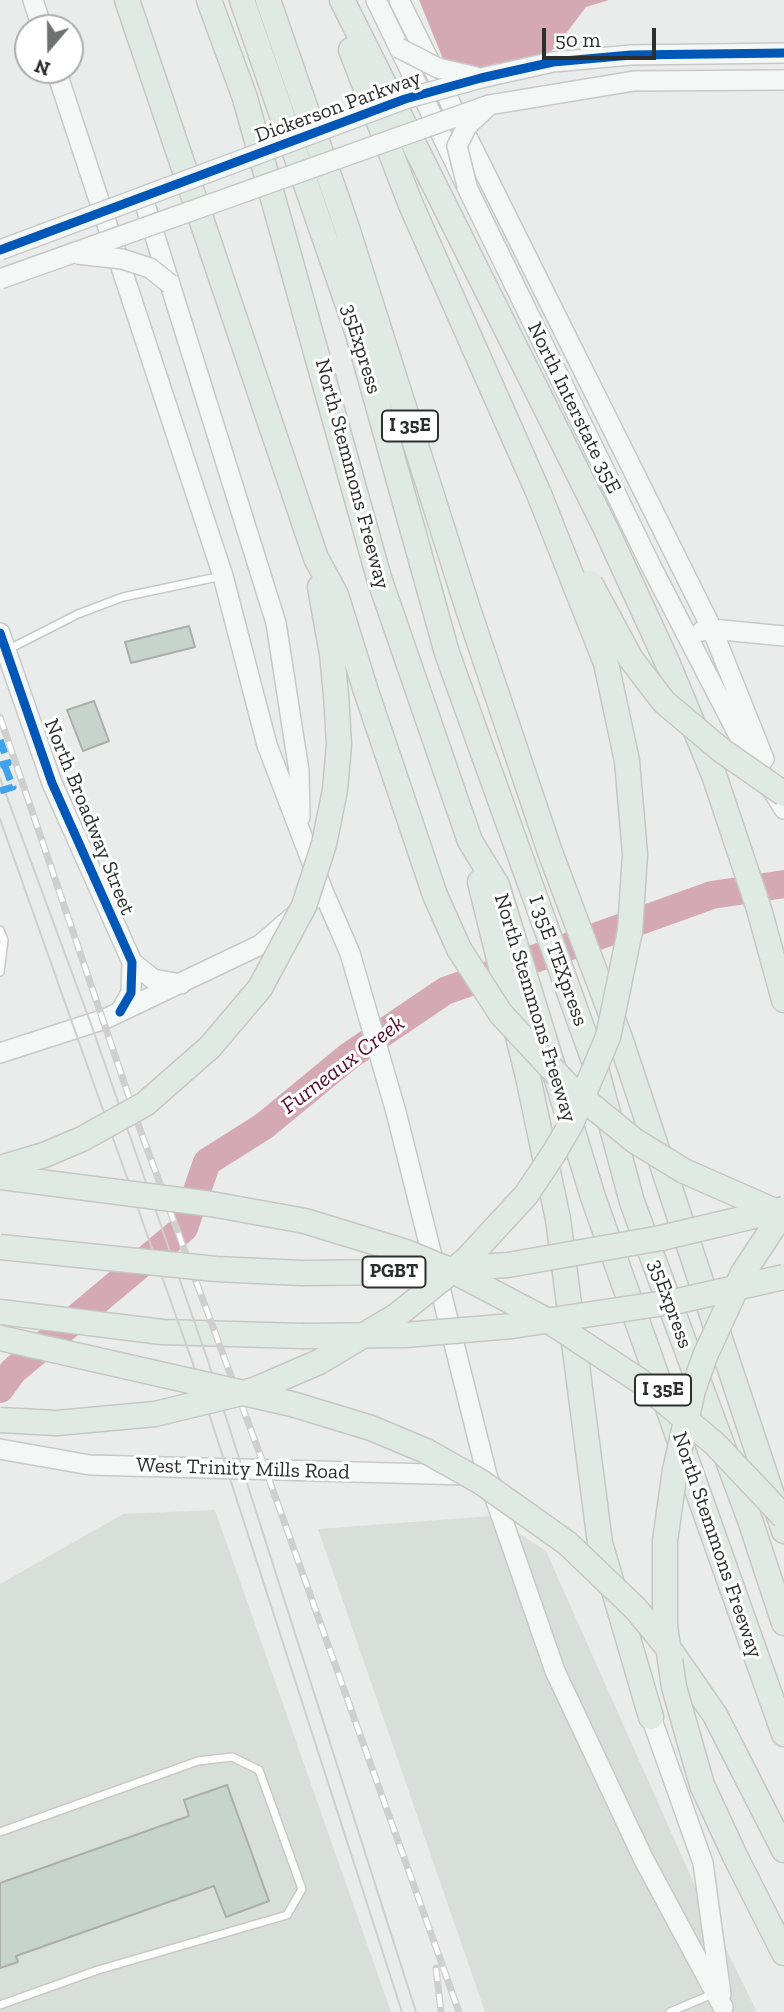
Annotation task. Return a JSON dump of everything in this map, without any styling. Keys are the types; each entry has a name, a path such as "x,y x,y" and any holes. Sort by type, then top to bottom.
{"highway":[{"path":"0,1168 82,1139 145,1104 171,1085 238,1017 285,946 304,906 324,844 335,790 339,744 332,653 316,558 127,0"},
{"name":"North Stemmons Freeway","path":"209,0 245,98 379,578 470,841 490,888 545,1045 593,1197 784,1734"},
{"name":"35Express","path":"242,0 358,334 447,653 523,861"},
{"name":"I 35E","path":"268,0 346,225 468,608 550,852 620,1038 784,1531"},
{"path":"0,1420 57,1423 155,1414 254,1390 318,1362 396,1316 467,1259 526,1195 572,1124 608,1037 630,930 635,854 628,761 606,663 539,494 411,205 331,0"},
{"path":"342,0 606,529 667,664 715,775 759,909 784,1000"},
{"path":"539,494 576,555 609,623 645,680 690,725 784,794"},
{"path":"316,558 336,595 435,895 459,949 494,1004 547,1066 635,1141 723,1191 784,1211 743,1273 705,1356 690,1403 675,1469 665,1541 665,1626 671,1676 702,1785 734,1856 784,1954"},
{"name":"I 35E TEXpress","path":"523,861 594,1061"},
{"path":"490,888 558,1219 600,1543 651,1717"},
{"name":"35Express","path":"594,1061 632,1202 750,1520 784,1623"},
{"path":"0,1177 211,1204 305,1221 405,1252 457,1273 552,1323 640,1381 715,1444 784,1517"},
{"name":"PGBT","path":"0,1247 216,1269 302,1273 400,1272 508,1265 661,1238 784,1211"},
{"path":"0,1312 162,1332 302,1336 405,1335 599,1315 784,1278"},
{"path":"0,1338 292,1404 361,1425 426,1451 481,1482 567,1543 636,1609 696,1686 732,1745 784,1850"}],"main road":[{"name":"North Interstate 35E","path":"399,0 712,629 784,808"},
{"name":"North Interstate 35E","path":"379,8 686,634 738,734 784,808"},
{"path":"399,48 438,68 481,78"},
{"name":"Dickerson Parkway","path":"0,250 422,94 481,78 553,62 631,55 784,53"},
{"path":"0,279 489,105 634,81 784,80"},
{"path":"61,84 223,576 267,745 350,953 396,1112 487,1475 555,1671 644,1860 721,2004"},
{"path":"467,186 457,146 467,126 489,105"},
{"path":"143,198 276,623 299,771 300,832"},
{"path":"72,254 122,259 150,268 170,284"},
{"path":"686,634 712,629 784,636"},
{"name":"North Broadway Street","path":"3,642 51,783 132,962 131,993 120,1012"},
{"path":"0,1053 39,1043 120,1012 260,945 323,891"},
{"path":"132,962 153,979 182,984"},
{"name":"West Trinity Mills Road","path":"0,1449 90,1465 487,1475"},
{"path":"651,1717 703,1863 721,2004"}],"lane":[{"path":"3,642 123,597 223,576"},
{"path":"0,930 4,940 0,972"},
{"path":"0,1832 198,1760 232,1757 260,1770 302,1889 287,1915 98,1970 0,2005"},
{"path":"670,2012 721,2004"}],"shaded area":[{"path":"419,0 609,0 586,7 555,48 533,65 452,81"},
{"path":"215,1510 391,2012 0,2012 0,1584 123,1514"},
{"path":"492,1516 546,1551 696,1888 757,2012 485,2012 318,1529"}],"building":[{"path":"189,626 195,647 131,663 125,642"},
{"path":"94,701 109,741 83,751 67,710"},
{"path":"227,1785 269,1901 226,1917 214,1886 16,1956 18,1962 0,1968 0,1883 189,1816 184,1800"}],"waterway":[{"name":"Furneaux Creek","path":"0,1389 13,1371 184,1228 207,1162 264,1126 349,1056 445,991 712,895 784,884"}],"tram line":[{"path":"0,778 91,1024 208,1361 416,2012"},
{"path":"0,819 193,1364 402,2012"}],"railway":[{"path":"0,717 142,1135 265,1468 459,2012"},
{"path":"436,1968 441,2012"}],"marked path":[{"path":"0,740 8,763 0,765"},
{"path":"0,791 13,787 4,764"}],"cycle path":[{"path":"0,250 405,99 481,78 553,62 631,55 784,53"},
{"path":"0,633 52,783 132,962 131,993 120,1012"}]}
